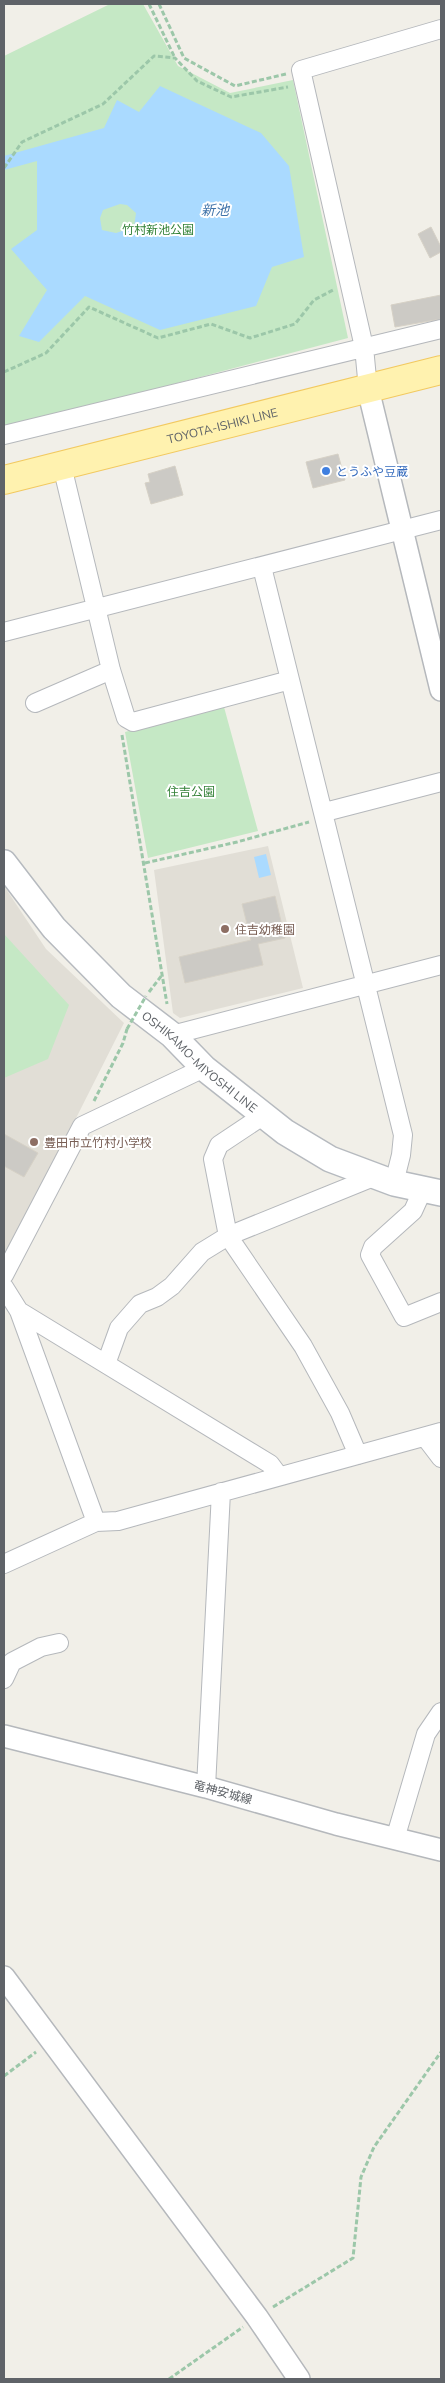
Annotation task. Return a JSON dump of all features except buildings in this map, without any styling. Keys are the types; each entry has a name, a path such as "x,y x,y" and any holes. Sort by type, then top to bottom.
{"main road":[{"name":"TOYOTA-ISHIKI LINE","path":"4,480 441,370"},
{"name":"OSHIKAMO-MIYOSHI LINE","path":"4,863 54,928 121,996 172,1035 204,1068 285,1132 330,1159 385,1180 432,1191"}],"street":[{"path":"440,29 301,70 364,347 368,389 441,690"},
{"path":"4,435 441,329"},
{"path":"62,466 97,608 110,670 126,718 133,722 290,680"},
{"path":"4,632 441,520"},
{"path":"106,1364 120,1328 140,1304 157,1297 172,1286 202,1252 228,1236 385,1180 401,1155 403,1135 262,567"},
{"path":"35,703 110,670"},
{"path":"324,812 441,782"},
{"path":"172,1035 441,965"},
{"path":"4,1275 82,1126 204,1068"},
{"path":"264,1115 219,1146 213,1159 228,1236 303,1346 340,1413 358,1455"},
{"path":"432,1191 414,1211 373,1247 370,1255 404,1318 441,1302"},
{"path":"4,1287 19,1311 96,1522"},
{"path":"19,1311 270,1464 279,1476"},
{"path":"4,1564 96,1522 118,1521 433,1434 441,1458"},
{"path":"206,1787 221,1492"},
{"path":"4,1679 12,1662 41,1647 59,1643"},
{"path":"395,1839 426,1734 441,1712"},
{"name":"竜神安城線","path":"4,1736 206,1787 336,1824 441,1850"},
{"path":"4,1977 257,2317 299,2379"}],"path":[{"path":"149,4 175,58 198,81 231,98 288,87 290,97"},
{"path":"159,4 184,58 235,86 301,70"},
{"path":"4,168 22,142 103,104 154,56 175,58"},
{"path":"4,372 46,353 89,307 158,338 211,324 250,338 295,324 314,300 333,290 330,280"},
{"path":"126,718 122,737 145,863 172,1035"},
{"path":"145,863 237,842 308,823 324,812"},
{"path":"82,1126 123,1043 127,1029 146,996 162,974"},
{"path":"4,2076 51,2042"},
{"path":"169,2379 257,2317 353,2258 361,2177 374,2147 441,2052"}],"shaded area":[{"name":"住吉幼稚園","path":"268,846 303,988 180,1018 173,1013 154,870"},
{"name":"豊田市立竹村小学校","path":"4,886 46,949 124,1023 4,1261"}],"green space":[{"name":"竹村新池公園","path":"110,4 143,4 178,66 230,93 293,80 348,338 4,429 4,56"},
{"name":"住吉公園","path":"224,707 258,831 148,858 125,732"},
{"path":"4,934 69,1005 48,1059 4,1078"}],"water":[{"name":"新池","path":"160,86 261,133 289,166 304,257 272,267 256,306 160,330 85,296 39,342 19,336 47,290 11,249 37,230 37,161 4,170 4,156 104,128 117,100 139,112","holes":["120,204 127,205 136,213 134,227 116,233 102,230 100,218 103,210"]},
{"path":"266,854 271,875 259,878 254,857"}],"place":[{"name":"とうふや豆蔵","path":"326,471"},
{"name":"住吉幼稚園","path":"225,929"},
{"name":"豊田市立竹村小学校","path":"34,1142"}]}
